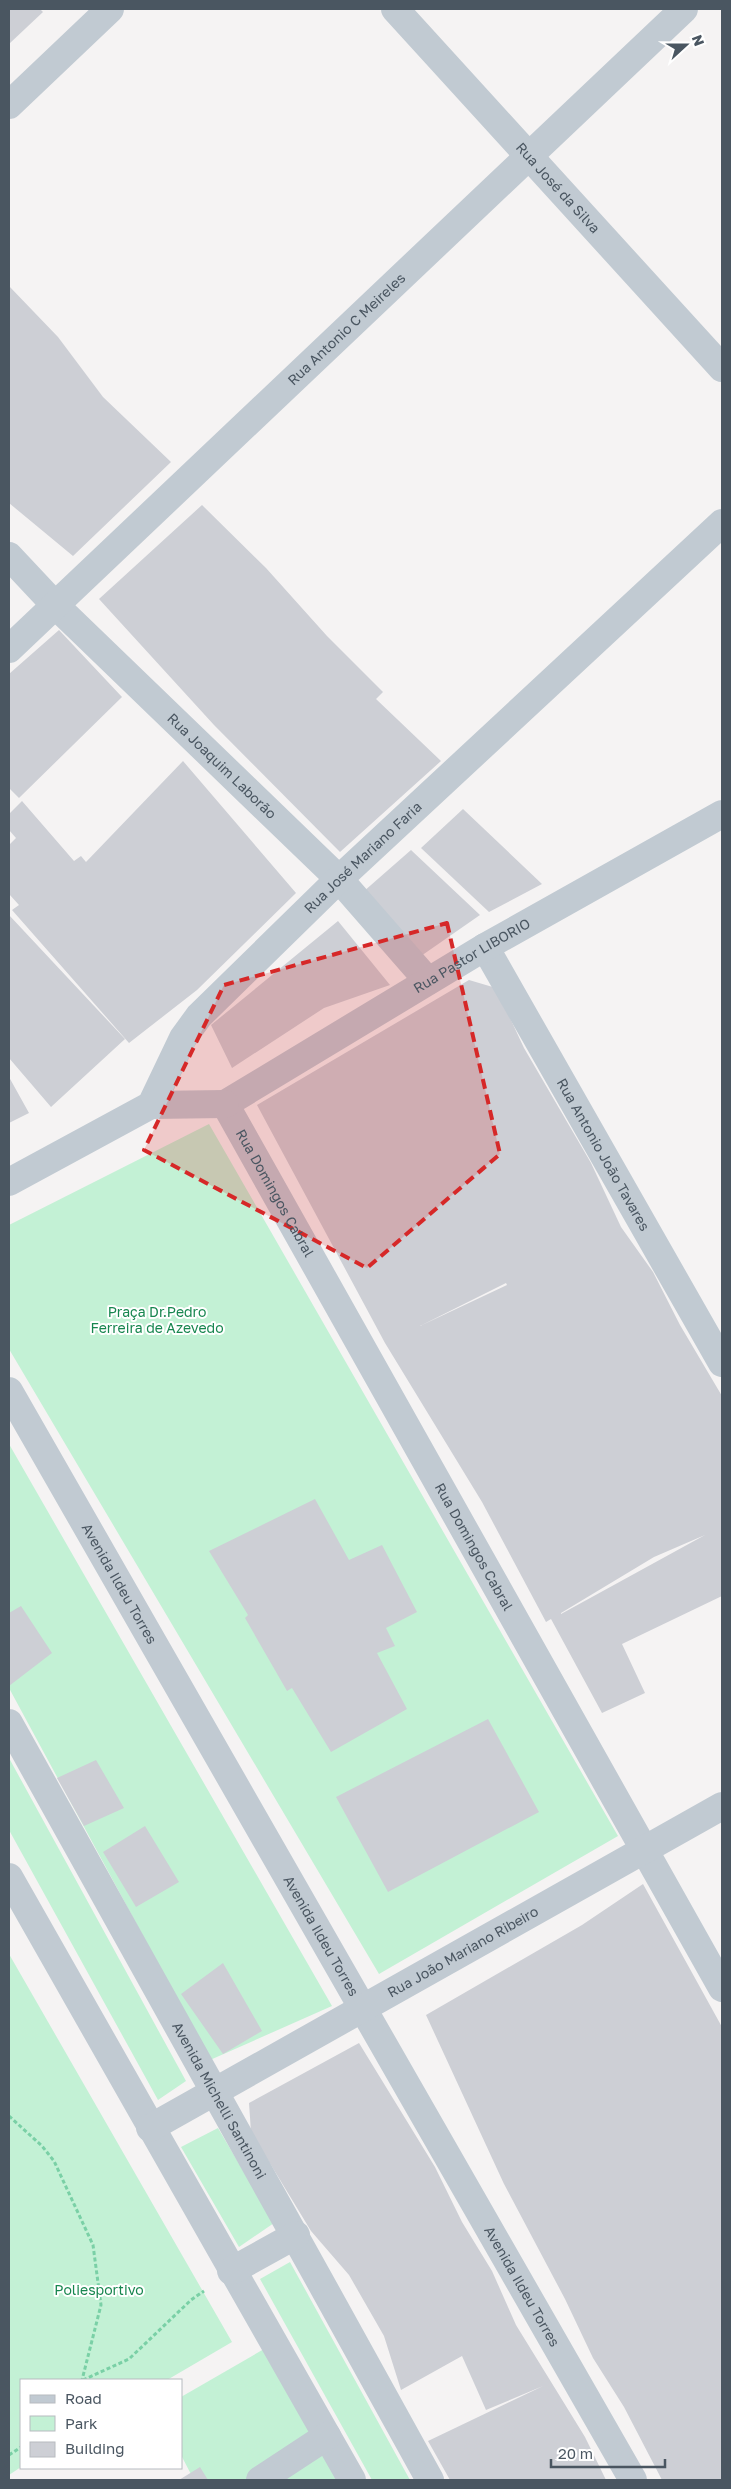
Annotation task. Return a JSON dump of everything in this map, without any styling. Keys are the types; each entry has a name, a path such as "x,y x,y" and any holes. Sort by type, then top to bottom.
{"street":[{"path":"9,105 110,9"},
{"name":"Rua José da Silva","path":"395,9 722,368"},
{"name":"Rua Antonio C Meireles","path":"9,649 684,9"},
{"name":"Rua José Mariano Faria","path":"151,1105 183,1038 199,1016 339,879 722,523"},
{"name":"Rua Joaquim Laborão","path":"9,556 55,605 339,879 428,981"},
{"name":"Rua Pastor LIBORIO","path":"225,1104 485,947 722,814"},
{"name":"Rua Antonio João Tavares","path":"485,947 722,1363"},
{"path":"9,1182 151,1105 225,1104"},
{"name":"Rua Domingos Cabral","path":"225,1104 722,1988"},
{"name":"Avenida Ildeu Torres","path":"9,1391 633,2480"},
{"name":"Avenida Michelli Santinoni","path":"9,1723 213,2093 296,2235 430,2480"},
{"name":"Rua João Mariano Ribeiro","path":"150,2128 722,1806"},
{"path":"9,1877 231,2271 352,2480"},
{"path":"231,2271 296,2235"},
{"path":"260,2480 327,2436"}],"path":[{"path":"9,2116 42,2146 54,2161 92,2245 101,2305 82,2379"},
{"path":"84,2379 129,2359 191,2300 231,2271"},
{"path":"9,2455 20,2448"}],"highlighted area":[{"path":"447,923 500,1154 367,1268 144,1150 224,985"}],"green space":[{"name":"Praça Dr.Pedro Ferreira de Azevedo","path":"209,1124 618,1836 379,1974 9,1349 9,1225"},
{"path":"9,1444 332,2006 210,2060 9,1688"},
{"path":"9,1758 186,2081 158,2100 9,1830"},
{"name":"Poliesportivo","path":"9,1954 232,2342 169,2379 20,2379 20,2468 9,2475"},
{"path":"218,2128 274,2223 239,2247 181,2147"},
{"path":"290,2262 410,2480 372,2480 260,2279"},
{"path":"264,2349 339,2480 194,2480 182,2457 182,2396"}],"building":[{"path":"9,9 40,9 43,12 9,44"},
{"path":"9,286 58,337 103,397 171,462 73,556 9,503"},
{"path":"202,505 266,568 327,636 383,692 376,699 441,761 340,852 214,725 99,599"},
{"path":"59,630 122,697 19,798 9,788 9,674"},
{"path":"183,761 296,893 197,990 129,1043 12,910 19,905 9,894 9,845 16,838 9,830 9,814 22,801 74,861 81,856 86,862"},
{"path":"463,809 542,884 489,912 421,848"},
{"path":"411,850 480,915 421,956 363,892"},
{"path":"9,915 125,1039 51,1107 9,1058"},
{"path":"338,921 390,985 324,1008 232,1068 211,1025"},
{"path":"469,980 496,988 524,1048 591,1163 621,1227 653,1272 680,1325 722,1396 722,1596 622,1644 645,1693 602,1713 551,1619 546,1622 482,1502 385,1343 257,1105","holes":["506,1283 507,1285 420,1326","705,1535 561,1614 654,1557"]},
{"path":"9,1077 29,1113 9,1123"},
{"path":"315,1499 349,1560 382,1545 417,1612 386,1628 395,1646 377,1653 407,1709 331,1752 292,1688 287,1691 245,1618 248,1615 209,1551"},
{"path":"21,1606 52,1653 9,1686 9,1613"},
{"path":"488,1719 539,1812 388,1892 336,1797"},
{"path":"96,1760 124,1808 84,1826 57,1778"},
{"path":"145,1826 179,1882 136,1907 103,1852"},
{"path":"643,1884 722,2027 722,2480 662,2480 624,2407 593,2358 565,2299 504,2184 426,2015 582,1925"},
{"path":"223,1963 262,2031 223,2054 181,1994"},
{"path":"359,2043 435,2167 462,2222 492,2271 516,2325 585,2437 606,2480 450,2480 428,2441 543,2386 486,2410 462,2356 401,2390 384,2336 349,2275 311,2231 251,2132 249,2103"},
{"path":"200,2467 208,2480 179,2480"}]}
